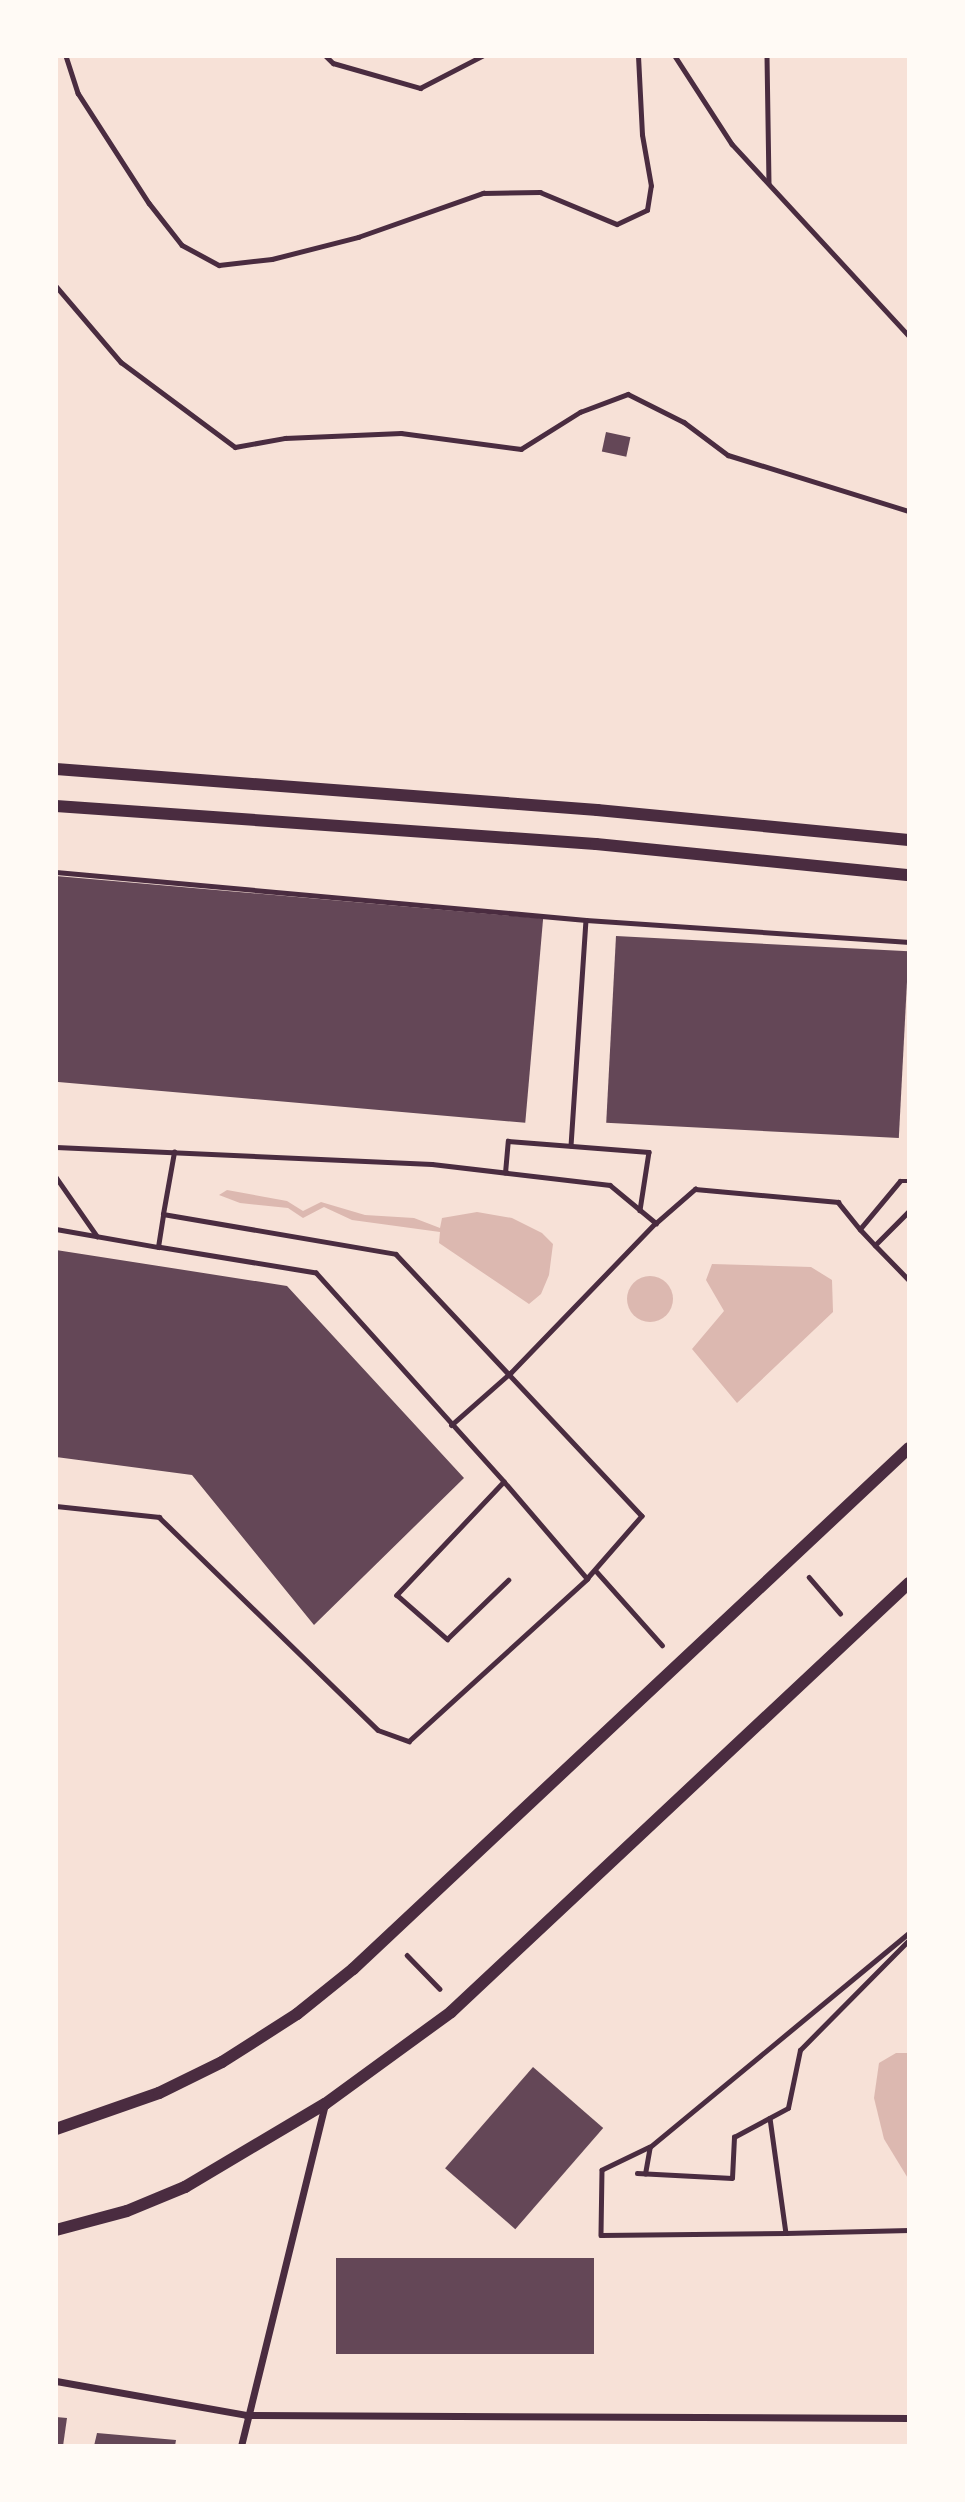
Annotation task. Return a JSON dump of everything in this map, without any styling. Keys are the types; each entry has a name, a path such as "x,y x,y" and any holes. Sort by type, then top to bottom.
{"street":[{"path":"56,769 597,810 909,840"},
{"path":"56,806 596,844 909,875"},
{"path":"56,2129 159,2093 222,2062 297,2014 387,1935 677,1661 793,1558 909,1448"},
{"path":"56,2230 127,2211 185,2187 325,2104 458,2006 909,1583"},
{"path":"241,2446 246,2415 325,2104"},
{"path":"56,2381 246,2415 909,2418"}],"path":[{"path":"66,56 78,93 149,203 182,244 219,265 272,259 358,237 483,192 540,192 617,224 648,210 651,186 642,135 638,56"},
{"path":"326,56 333,63 420,88 482,56"},
{"path":"675,56 732,144 909,336"},
{"path":"767,56 769,183"},
{"path":"56,286 121,362 235,447 285,438 401,433 521,449 580,412 628,394 684,422 728,455 909,511"},
{"path":"56,872 586,920 909,942"},
{"path":"571,1146 586,920"},
{"path":"505,1173 508,1141 649,1152 640,1210"},
{"path":"56,1147 432,1164 610,1185 656,1223"},
{"path":"159,1247 174,1152"},
{"path":"56,1177 97,1236"},
{"path":"860,1229 900,1181 909,1181"},
{"path":"453,1425 511,1373 656,1223 695,1189 838,1202 909,1280"},
{"path":"875,1245 909,1211"},
{"path":"56,1506 159,1517 378,1730 409,1741 597,1572 642,1516 511,1373 396,1254 163,1214"},
{"path":"56,1229 316,1273 504,1482 587,1579"},
{"path":"504,1482 397,1595 447,1639 508,1580"},
{"path":"793,1558 856,1632"},
{"path":"597,1572 677,1661"},
{"path":"909,1933 650,2147 602,2170 601,2235 909,2230"},
{"path":"387,1935 458,2006"},
{"path":"636,2174 732,2178 734,2137 788,2108 800,2050 909,1940"},
{"path":"770,2118 786,2233"},
{"path":"645,2174 650,2147"}],"shaded area":[{"path":"227,1190 287,1201 303,1211 321,1202 365,1215 414,1218 440,1228 442,1218 477,1212 512,1218 542,1233 553,1244 549,1275 541,1294 529,1304 439,1243 440,1232 352,1220 324,1207 303,1218 288,1208 240,1203 219,1195"},
{"path":"712,1264 811,1267 832,1280 833,1312 737,1403 692,1349 724,1311 706,1280"},
{"path":"650,1276 666,1283 673,1299 666,1315 650,1322 634,1315 627,1299 634,1283"},
{"path":"896,2053 909,2053 909,2180 884,2139 874,2098 879,2063"}],"building":[{"path":"606,432 630,437 626,457 602,452"},
{"path":"56,876 543,919 525,1123 56,1082"},
{"path":"616,936 909,951 899,1138 606,1123"},
{"path":"56,1250 287,1286 464,1478 314,1625 192,1475 56,1457"},
{"path":"533,2067 603,2128 515,2229 445,2168"},
{"path":"336,2258 594,2258 594,2354 336,2354"},
{"path":"56,2417 67,2418 63,2446 56,2446"},
{"path":"97,2433 176,2440 175,2446 94,2446"}]}
